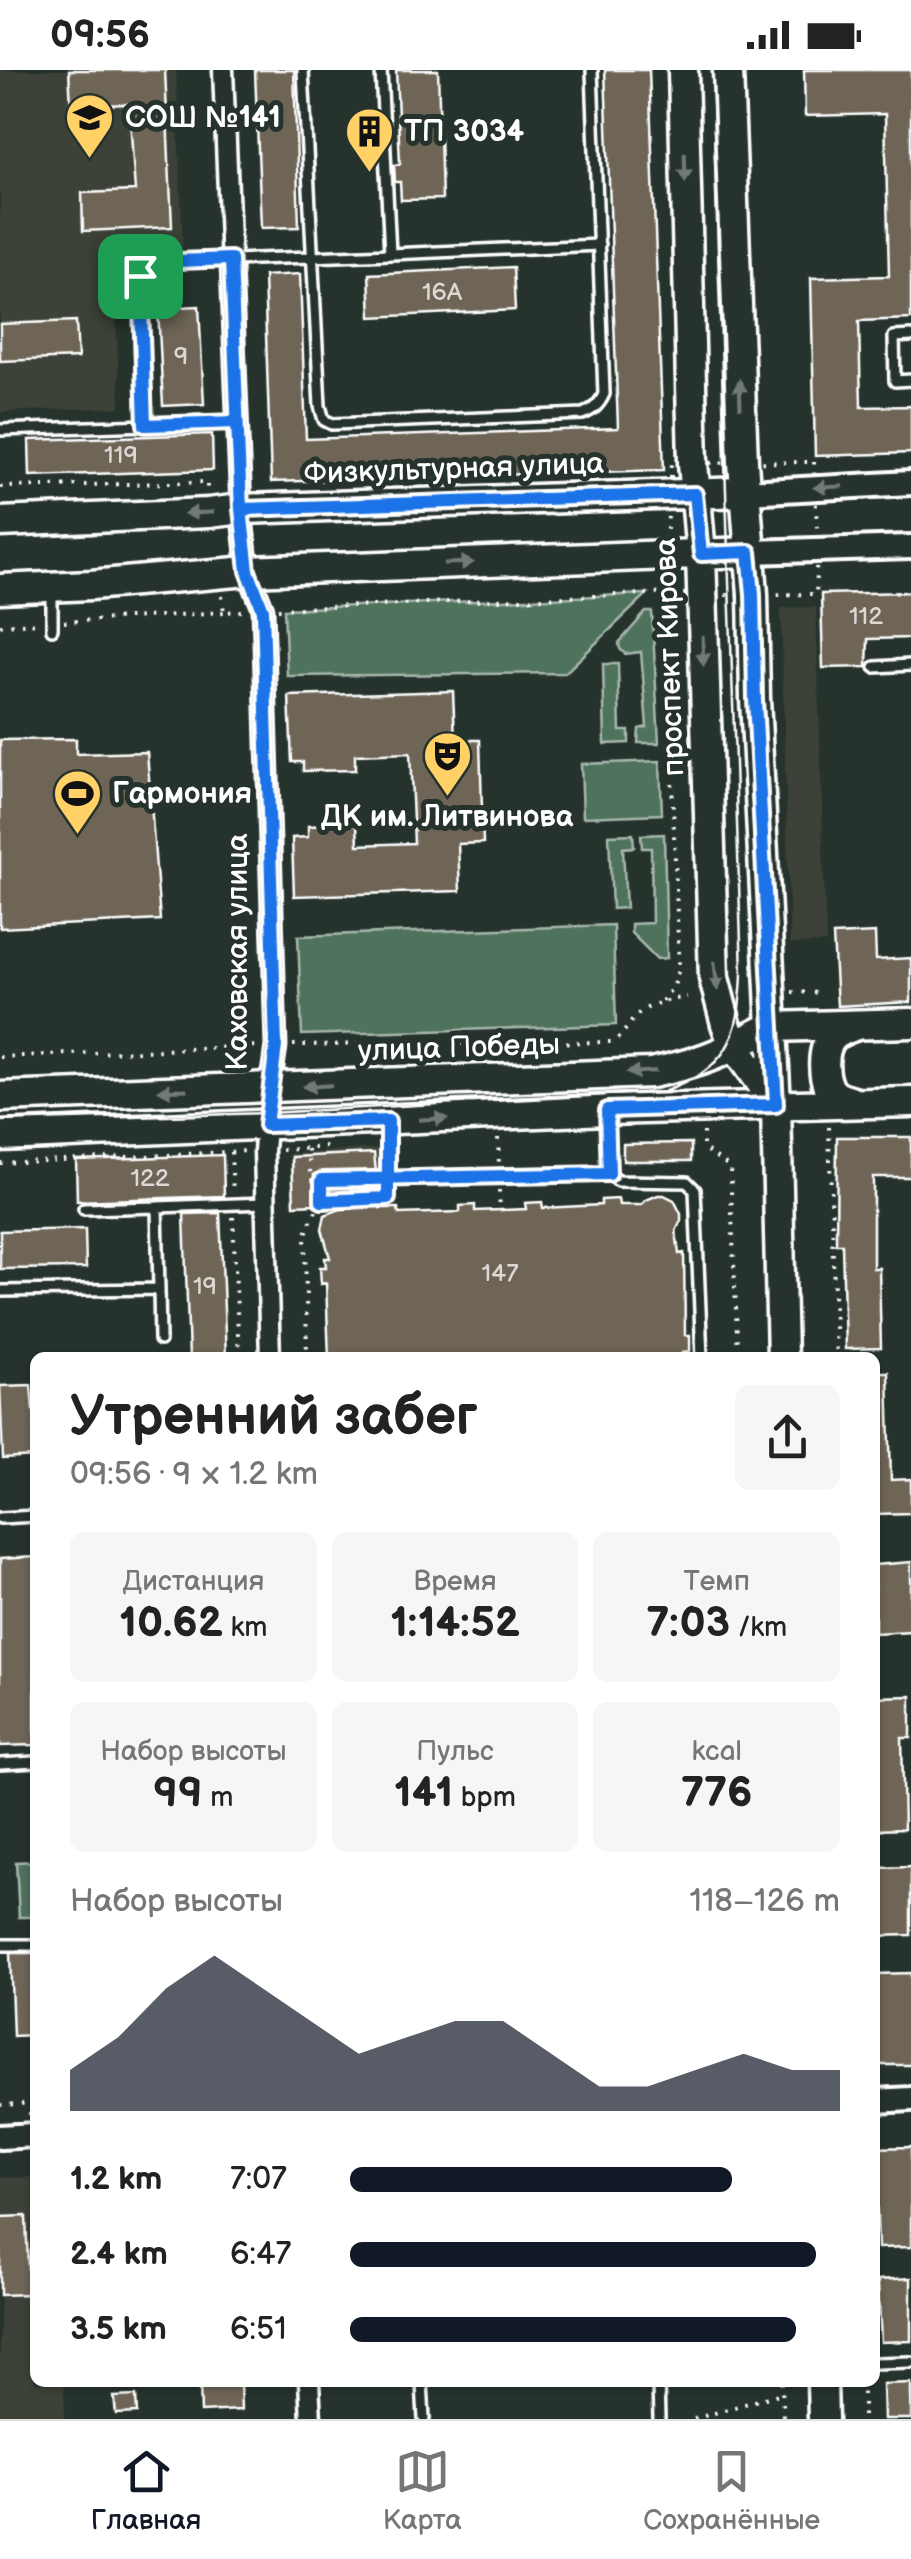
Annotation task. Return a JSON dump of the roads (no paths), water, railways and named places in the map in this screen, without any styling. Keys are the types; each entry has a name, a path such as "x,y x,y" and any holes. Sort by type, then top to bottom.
{"main road":[{"name":"проспект Кирова","path":"683,70 714,978 734,1046 776,1105"},
{"path":"728,70 776,1105 782,1352"},
{"name":"Физкультурная улица","path":"0,522 241,509 745,492"},
{"path":"0,589 248,571 749,552"},
{"name":"улица Победы","path":"0,1097 651,1073 701,1061 772,1027 911,1023"},
{"path":"854,1026 830,1040 825,1050 826,1082 840,1098 858,1103"},
{"name":"Каховская улица","path":"266,1125 270,1088"},
{"path":"0,1136 607,1110 911,1102"},
{"path":"822,2387 823,2419"}],"street":[{"name":"Каховская улица","path":"223,70 241,509 248,571 263,610 276,1046 270,1088"},
{"name":"Физкультурная улица","path":"745,492 911,483"},
{"path":"749,552 911,547"},
{"name":"Каховская улица","path":"266,1125 270,1352"},
{"path":"880,2101 911,2099"},
{"path":"0,2137 30,2136"},
{"path":"309,2387 311,2419"}],"lane":[{"path":"303,70 320,406 324,420 332,424 583,414 594,409 604,394 592,70"},
{"path":"381,70 390,254"},
{"path":"145,425 140,276 152,262 598,244"},
{"path":"911,336 894,337 896,381 911,380"},
{"path":"0,430 237,422"},
{"path":"52,587 52,626"},
{"path":"875,667 911,666"},
{"path":"607,1110 609,1174"},
{"path":"388,1121 389,1178 609,1174 618,1181 686,1182 695,1190 702,1352"},
{"path":"84,1209 265,1203"},
{"path":"158,1207 160,1340"},
{"path":"0,1292 160,1288"},
{"path":"0,1518 30,1516"},
{"path":"0,1764 30,1762"},
{"path":"0,1945 30,1944"},
{"path":"880,2363 911,2362"},
{"path":"422,2387 424,2419"},
{"path":"658,2387 660,2419"}],"tram line":[{"path":"0,1121 267,1113 663,1092 702,1073 726,1049 738,1017 742,974 712,70"}],"place":[{"name":"СОШ №141","path":"90,160"},
{"name":"ТП 3034","path":"369,174"},
{"name":"ДК им. Литвинова","path":"447,798"},
{"name":"Гармония","path":"77,836"}]}
